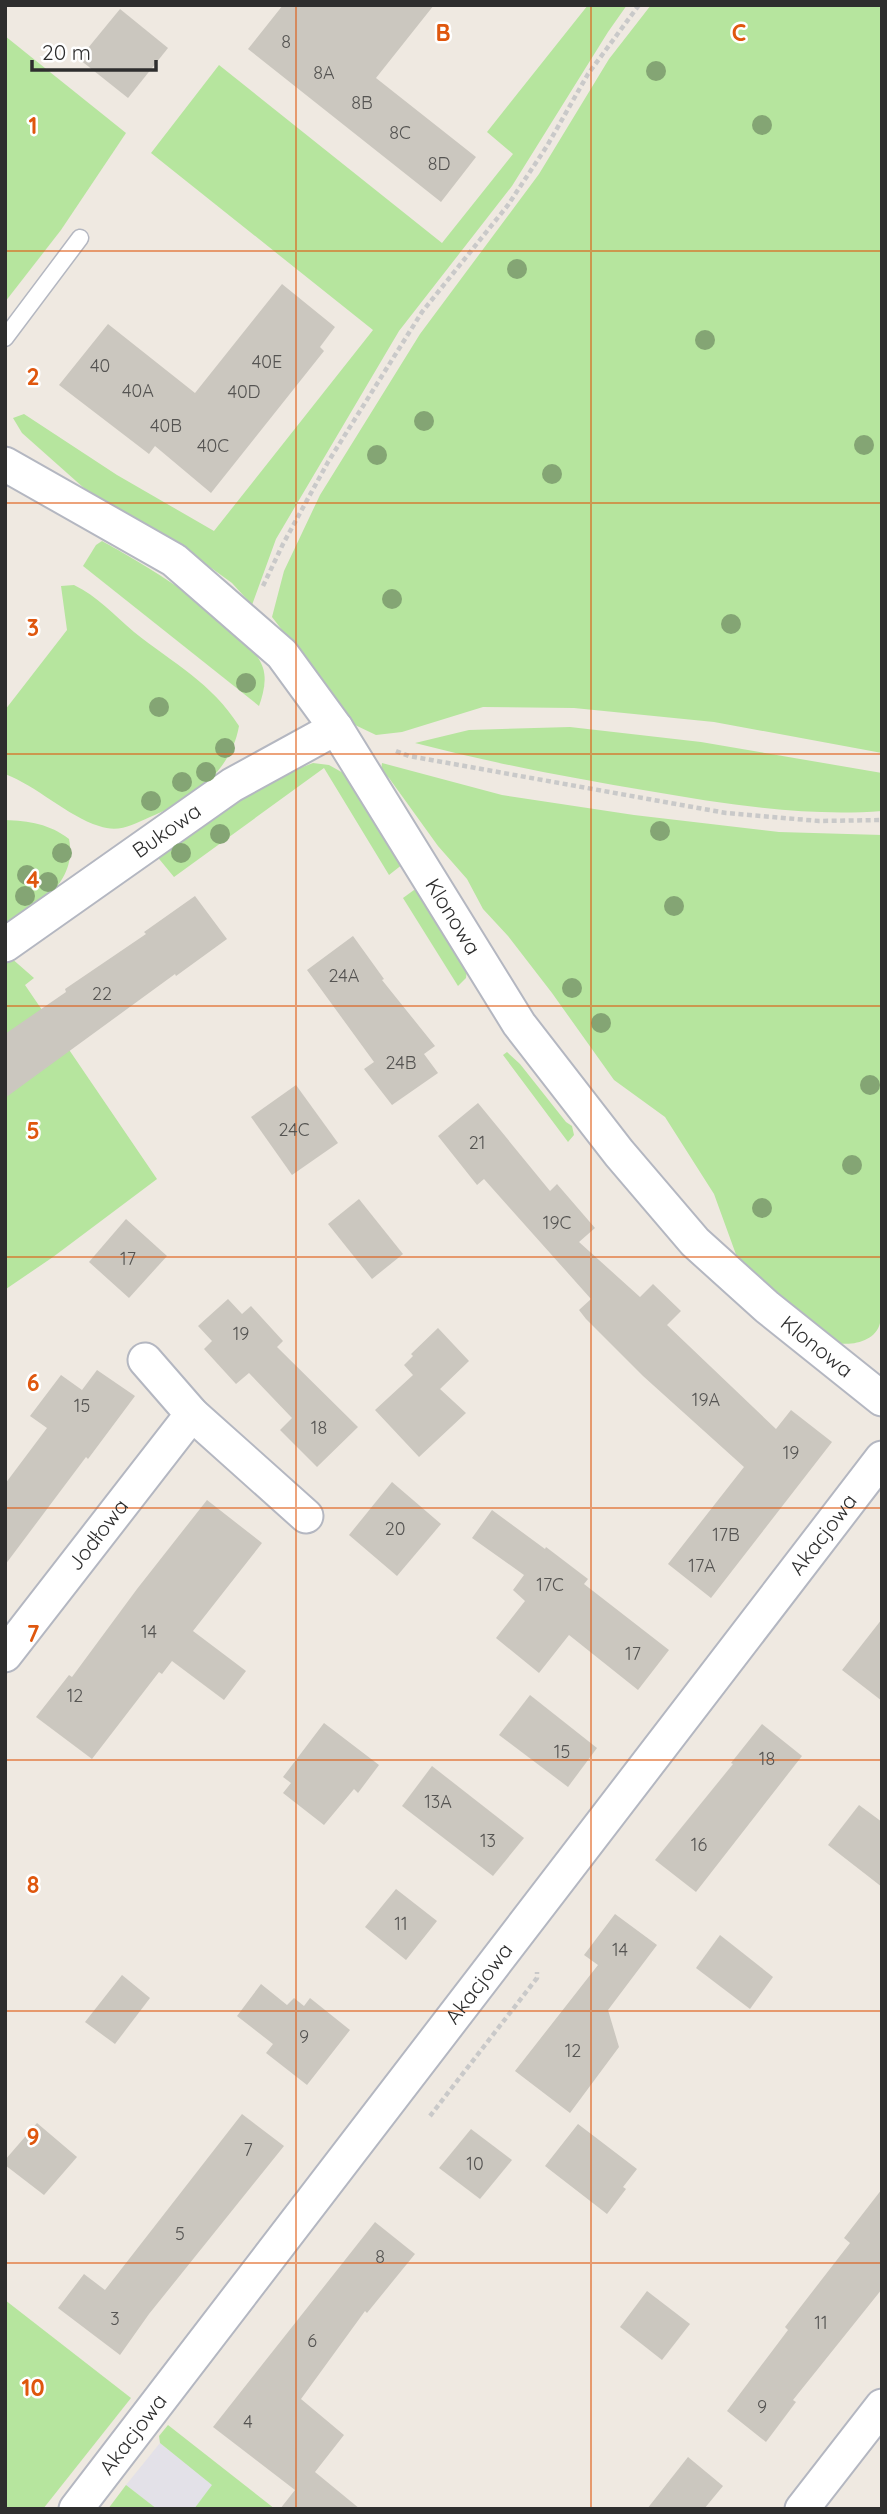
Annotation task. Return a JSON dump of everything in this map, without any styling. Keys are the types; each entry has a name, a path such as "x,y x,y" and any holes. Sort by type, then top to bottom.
{"street":[{"name":"Klonowa","path":"5,464 174,560 282,654 336,728 519,1024 620,1153 695,1242 767,1307 882,1399"},
{"name":"Bukowa","path":"5,945 232,785 336,728"},
{"path":"145,1360 192,1414 306,1516"},
{"name":"Jodłowa","path":"5,1655 192,1414"},
{"name":"Akacjowa","path":"76,2509 882,1458"},
{"path":"802,2509 882,2406"}],"lane":[{"path":"5,338 80,238"}],"path":[{"path":"253,628 262,589 277,555 335,450 422,312 508,205 547,146 588,74 639,5"},
{"path":"336,728 409,755 726,813 818,821 882,820"}],"shaded area":[{"path":"160,2443 213,2485 194,2509 157,2509 126,2485"}],"green space":[{"path":"588,5 627,5 512,186 399,331 276,539 252,605 232,583 178,544 85,489 22,433 13,418 24,414 117,475 214,531 373,330 151,153 219,65 442,243 513,154 487,132"},
{"path":"651,5 882,5 882,753 714,722 574,708 483,707 402,732 376,735 355,725 272,617 284,571 320,495 420,334 539,174 609,59"},
{"path":"5,36 126,133 61,230 5,302"},
{"path":"102,541 192,597 238,634 254,651 263,668 265,683 259,706 83,566 96,545"},
{"path":"74,585 98,600 134,632 191,674 217,698 239,726 227,757 207,782 165,810 119,828 106,828 87,821 5,774 5,710 67,630 61,586"},
{"path":"570,727 701,742 882,773 882,811 794,811 706,800 531,770 415,743 469,730"},
{"path":"313,763 329,765 345,774 403,864 389,875 324,768 174,877 155,854 272,779"},
{"path":"382,763 502,795 634,815 779,832 882,835 882,1310 880,1323 873,1335 861,1342 833,1342 738,1260 714,1194 665,1117 614,1080 552,993 508,936 483,909 467,879 438,846 389,778 381,771"},
{"path":"5,820 31,822 54,830 69,839 70,855 67,869 52,893 5,931"},
{"path":"414,890 423,892 468,963 466,978 458,986 403,898"},
{"path":"10,957 34,978 25,985 157,1179 6,1289 5,960"},
{"path":"507,1052 572,1126 574,1135 568,1142 503,1055"},
{"path":"5,2300 131,2398 43,2509 5,2509"},
{"path":"168,2425 275,2509 194,2509 212,2485 160,2443 159,2436"},
{"path":"126,2485 157,2509 108,2509"}],"building":[{"path":"283,5 434,5 376,78 476,157 441,202 248,49"},
{"path":"120,9 168,48 128,98 79,59"},
{"path":"282,284 335,327 320,347 324,351 211,493 155,446 149,454 59,385 108,324 195,393"},
{"path":"195,896 227,939 5,1098 5,1034"},
{"path":"353,936 384,979 382,980 435,1046 424,1054 438,1073 392,1105 364,1069 374,1062 307,970"},
{"path":"296,1085 338,1143 292,1175 251,1117"},
{"path":"478,1103 550,1191 557,1184 595,1228 579,1242 640,1297 653,1284 681,1311 667,1325 776,1429 791,1410 832,1442 711,1598 668,1564 744,1467 643,1376 586,1319 579,1310 591,1299 484,1179 477,1185 438,1136"},
{"path":"359,1199 403,1254 372,1279 328,1224"},
{"path":"126,1219 167,1256 129,1298 89,1262"},
{"path":"228,1299 242,1314 251,1306 283,1341 277,1347 358,1427 317,1467 280,1430 292,1418 249,1373 236,1384 204,1349 212,1341 198,1326"},
{"path":"438,1328 469,1361 440,1389 466,1413 419,1457 375,1410 413,1375 404,1365 413,1356 411,1354"},
{"path":"97,1370 135,1396 5,1565 5,1484 47,1428 30,1416 61,1375 82,1390"},
{"path":"392,1482 441,1524 397,1576 349,1535"},
{"path":"207,1500 262,1543 193,1631 246,1671 224,1700 172,1661 162,1674 159,1672 92,1759 36,1717 69,1675 72,1677"},
{"path":"492,1510 588,1579 584,1584 669,1650 638,1690 569,1635 539,1673 496,1638 525,1601 513,1590 524,1575 472,1538"},
{"path":"882,1619 882,1701 842,1670"},
{"path":"530,1695 597,1748 568,1787 499,1735"},
{"path":"324,1723 379,1765 358,1793 354,1789 324,1825 283,1793 291,1783 283,1777"},
{"path":"762,1724 802,1756 696,1892 655,1860"},
{"path":"432,1766 524,1838 493,1876 402,1806"},
{"path":"859,1805 882,1822 882,1887 828,1845"},
{"path":"396,1889 437,1921 406,1960 365,1927"},
{"path":"615,1914 657,1945 608,2010 619,2047 570,2113 515,2071 598,1965 584,1955"},
{"path":"720,1935 773,1977 750,2009 696,1968"},
{"path":"122,1975 150,1998 115,2044 85,2022"},
{"path":"261,1984 287,2005 294,1998 304,2006 310,1998 350,2030 307,2085 266,2053 273,2044 237,2016"},
{"path":"242,2114 284,2146 149,2314 120,2355 58,2308 84,2274 105,2290"},
{"path":"37,2123 77,2157 44,2195 5,2165 5,2160"},
{"path":"578,2124 637,2169 607,2214 545,2166"},
{"path":"471,2129 512,2160 480,2199 439,2168"},
{"path":"882,2189 882,2289 793,2400 796,2402 766,2442 727,2411 788,2330 785,2327 850,2243 844,2238"},
{"path":"375,2222 415,2254 367,2313 365,2311 301,2399 344,2435 315,2472 360,2509 280,2509 295,2490 213,2427"},
{"path":"647,2291 690,2324 662,2360 620,2327"},
{"path":"688,2457 723,2486 704,2509 647,2509"}]}
